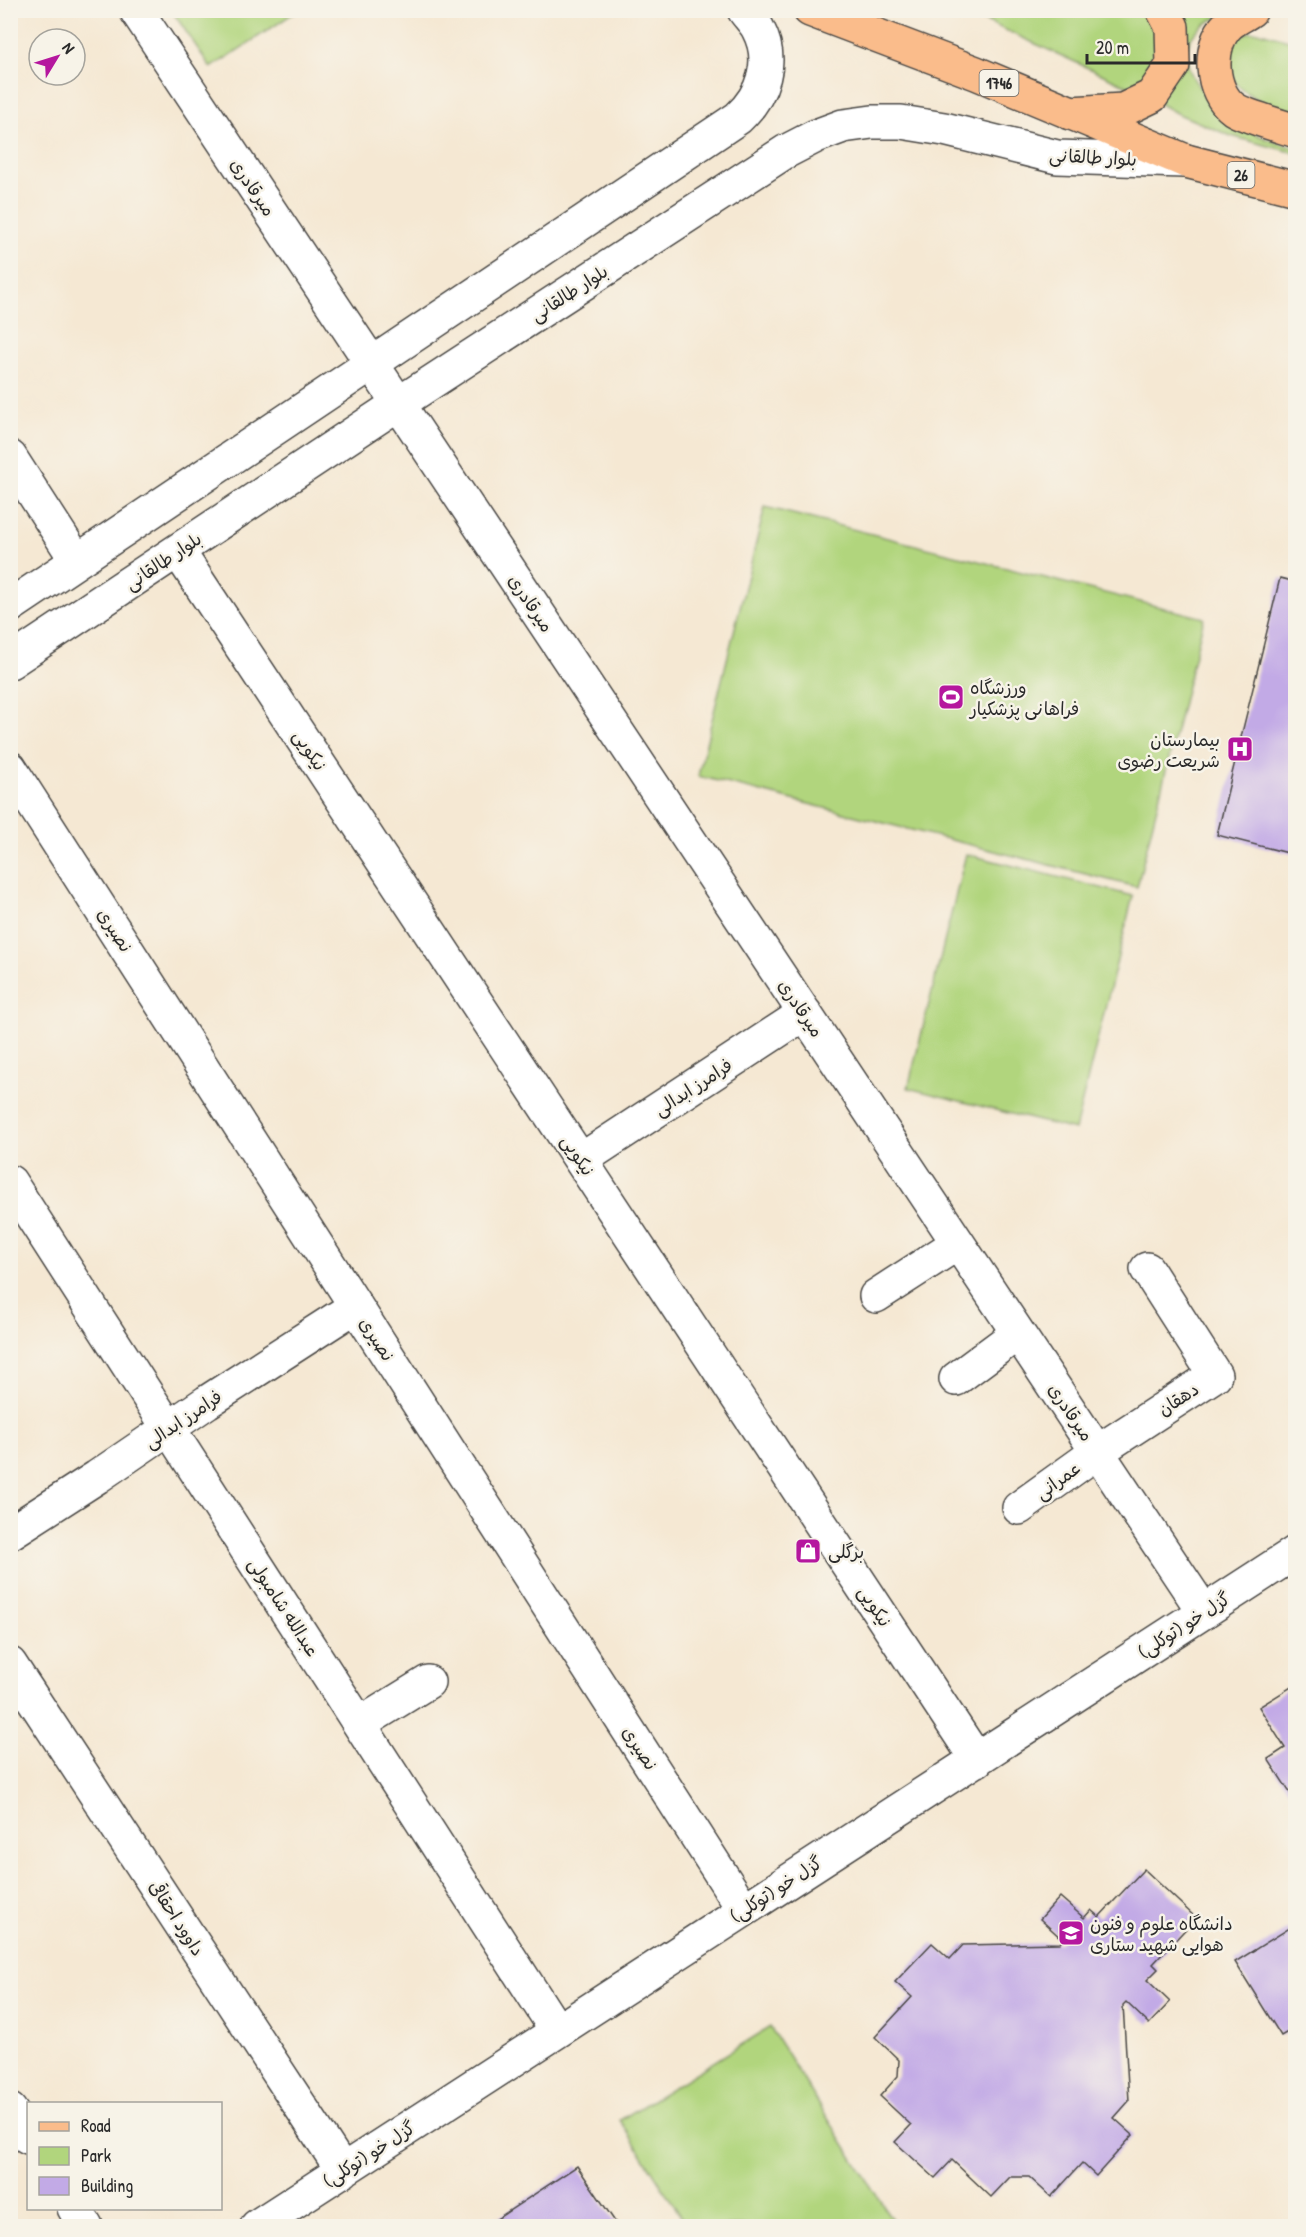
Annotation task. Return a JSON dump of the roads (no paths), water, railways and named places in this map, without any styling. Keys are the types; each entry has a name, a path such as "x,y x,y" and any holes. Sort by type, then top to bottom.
{"main road":[{"name":"1746","path":"810,10 976,73 1186,161"},
{"path":"1070,113 1123,110 1152,96 1173,65 1172,27 1163,10"},
{"path":"1251,10 1228,25 1217,42 1213,66 1218,88 1234,108 1296,131"},
{"name":"26","path":"1186,161 1296,189"}],"street":[{"name":"میرقادری","path":"135,10 1204,1612"},
{"path":"10,606 738,118 750,108 758,95 764,80 766,63 764,45 758,29 744,10"},
{"name":"بلوار طالقانی","path":"10,662 398,404 785,152 816,136 843,126 872,122 901,122 944,129 1057,158 1186,161"},
{"path":"10,457 77,561"},
{"name":"نیکویی","path":"178,551 977,1760"},
{"name":"نصیری","path":"10,768 744,1910"},
{"name":"فرامرز ابدالی","path":"581,1160 805,1013"},
{"name":"عبدالله شامبولی","path":"10,1182 557,2031"},
{"path":"876,1296 958,1243"},
{"name":"دهقان","path":"1097,1452 1215,1375 1147,1269"},
{"name":"فرامرز ابدالی","path":"10,1533 356,1306"},
{"path":"956,1379 1018,1333"},
{"name":"عمرانی","path":"1019,1508 1097,1452"},
{"name":"گزل خو (توکلی)","path":"257,2226 1296,1552"},
{"name":"داوود احقاقی","path":"10,1664 343,2171"},
{"path":"360,1725 428,1682"},
{"path":"10,2109 27,2136"},
{"path":"75,2210 86,2226"}],"place":[{"name":"ورزشگاه فراهانی پزشکیار","path":"951,697"},
{"name":"بیمارستان شریعت رضوی","path":"1240,749"},
{"name":"برگلی","path":"808,1551"},
{"name":"دانشگاه علوم و فنون هوایی شهید ستاری","path":"1071,1933"}]}
